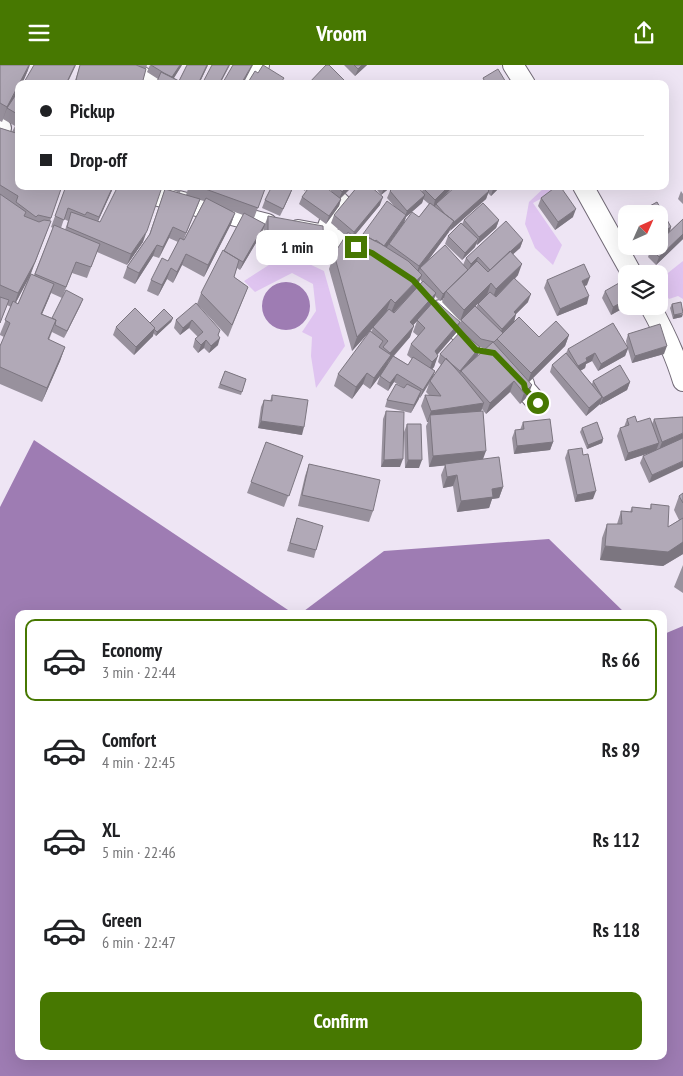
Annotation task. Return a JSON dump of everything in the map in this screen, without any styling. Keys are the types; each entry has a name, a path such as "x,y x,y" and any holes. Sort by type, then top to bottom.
{"street":[{"path":"118,65 148,80"},
{"path":"250,80 260,65"},
{"path":"513,65 522,80"},
{"path":"142,190 268,225 325,235 372,253 380,259"},
{"path":"325,235 330,221 342,205 327,190"},
{"path":"585,190 627,265"},
{"path":"426,294 476,350 494,353 524,384 525,389 538,403"},
{"path":"655,315 676,357 683,381"}],"shaded area":[{"path":"542,190 557,190 533,203 562,245 553,265 535,248 525,224 529,202"},
{"path":"683,261 683,299 678,296 669,299 668,298 668,273"},
{"path":"305,262 324,271 345,346 316,388 311,356 312,337 302,332 316,311 313,284 292,273 255,292 244,281 272,263"},
{"path":"281,282 291,282 300,286 306,292 309,297 309,315 300,326 291,330 281,330 272,326 266,320 262,311 262,301 266,292 272,286"},
{"path":"34,440 288,610 15,610 15,1060 667,1060 667,633 683,626 683,1076 0,1076 0,507"},
{"path":"549,539 622,610 305,610 384,551"}],"building":[{"path":"0,65 29,65 21,80 15,80 15,92 7,107 0,103"},
{"path":"34,65 75,65 68,80 25,80"},
{"path":"80,65 136,65 146,69 143,80 76,80"},
{"path":"151,65 180,65 172,77"},
{"path":"187,65 207,65 200,80 180,80"},
{"path":"212,65 229,65 221,80 204,80"},
{"path":"233,65 252,65 243,80 224,80"},
{"path":"263,65 284,78 283,80 249,80 255,71 258,73"},
{"path":"326,65 329,65 344,80 312,80"},
{"path":"354,65 362,65 358,69"},
{"path":"498,69 505,80 484,80 483,78"},
{"path":"161,72 177,80 158,80"},
{"path":"15,96 15,113 7,108"},
{"path":"0,128 15,133 15,190 61,190 51,218 38,215 36,217 16,202 18,196 0,185"},
{"path":"65,190 111,190 99,217 87,212 85,215 68,208 64,220 55,216"},
{"path":"116,190 161,190 147,231 131,254 67,227 71,212 100,222"},
{"path":"165,190 200,199 186,233 173,227 163,247 157,245 139,273 127,267 150,234"},
{"path":"208,190 265,190 258,208"},
{"path":"270,190 292,190 283,209 265,200"},
{"path":"307,190 329,190 341,199 329,216 302,197"},
{"path":"355,190 375,190 383,197 354,232 334,215"},
{"path":"421,190 425,195 407,211 390,191"},
{"path":"425,190 445,190 435,200"},
{"path":"452,190 489,191 453,223 454,221 436,204"},
{"path":"552,190 563,190 576,209 558,222 541,198"},
{"path":"0,194 26,212 24,216 39,222 44,220 51,221 35,262 18,293 0,285"},
{"path":"206,198 235,213 208,265 186,254 177,272 171,268 162,285 151,280 162,258 168,261 180,238 184,240"},
{"path":"387,201 406,215 384,246 363,234"},
{"path":"430,203 454,221 419,266 389,244 412,212 419,217"},
{"path":"483,203 499,220 479,237 464,220"},
{"path":"244,213 265,224 243,262 224,251"},
{"path":"268,216 323,226 324,250 268,241"},
{"path":"683,219 683,234 668,248 668,233"},
{"path":"506,221 523,240 490,270 478,257 471,264 466,258"},
{"path":"461,223 478,239 465,253 448,236"},
{"path":"54,225 100,244 91,267 76,262 66,287 35,274"},
{"path":"348,232 360,241 365,236 381,244 408,261 422,275 395,303 391,299 357,337 334,254"},
{"path":"445,245 468,270 443,294 420,268"},
{"path":"223,250 239,260 234,277 248,287 232,325 201,293"},
{"path":"510,251 522,264 496,289 491,283 464,310 446,291 477,261 488,272"},
{"path":"584,264 590,277 582,281 589,296 560,309 547,280"},
{"path":"31,274 54,284 41,314 56,320 48,339 65,347 47,388 0,367 0,346 10,323 5,320 13,301 18,304"},
{"path":"514,278 531,294 514,312 516,314 502,329 478,304 490,292 496,297"},
{"path":"423,281 436,293 410,322 414,326 390,353 383,347 388,341 373,327 389,309 394,313"},
{"path":"618,284 618,304 613,307 605,291"},
{"path":"66,290 83,299 67,331 55,325 56,320 52,318"},
{"path":"0,297 9,300 0,323"},
{"path":"435,300 460,322 435,351 438,356 432,362 411,344 425,328 417,320"},
{"path":"681,302 683,313 674,315 672,304"},
{"path":"196,303 220,330 218,335 220,338 211,346 206,340 201,345 195,339 203,332 192,320 183,328 176,320"},
{"path":"475,306 503,333 494,342 481,339 461,320"},
{"path":"135,308 155,328 136,347 116,327"},
{"path":"164,309 173,318 157,332 150,323"},
{"path":"519,317 539,337 556,321 569,335 531,373 497,339"},
{"path":"613,323 628,348 601,364 595,353 578,366 568,349"},
{"path":"660,324 667,346 635,356 628,334"},
{"path":"370,331 383,341 379,347 391,355 374,378 367,373 356,387 338,374"},
{"path":"461,331 480,347 460,371 440,354"},
{"path":"493,342 532,385 524,393 514,381 490,403 461,371"},
{"path":"566,353 602,397 589,408 552,365"},
{"path":"393,356 408,365 413,357 435,371 423,390 397,374 390,383 380,376"},
{"path":"446,358 484,403 431,411 425,395 441,396 430,381"},
{"path":"620,365 630,382 603,398 593,381"},
{"path":"225,371 246,379 242,392 220,384"},
{"path":"396,384 404,388 407,384 421,391 414,405 387,400"},
{"path":"272,395 308,400 304,427 261,421 264,400 272,401"},
{"path":"386,411 404,412 403,459 384,460"},
{"path":"483,411 486,451 433,456 430,415"},
{"path":"635,416 637,422 650,418 659,443 628,453 620,428 629,425 627,419"},
{"path":"683,417 683,433 662,442 654,419"},
{"path":"550,419 553,442 517,446 515,430 524,429 523,422"},
{"path":"597,422 603,439 588,445 582,428"},
{"path":"407,424 421,424 422,460 408,460"},
{"path":"683,438 683,461 652,475 643,456"},
{"path":"266,442 303,456 289,496 251,482"},
{"path":"582,448 583,455 588,454 596,491 577,495 568,450"},
{"path":"499,457 503,487 492,489 493,497 461,501 457,475 447,477 445,464"},
{"path":"309,464 380,480 373,511 302,495"},
{"path":"683,493 683,503 679,496"},
{"path":"651,504 669,506 668,527 683,518 683,542 668,552 605,546 607,524 622,524 621,511 632,512 632,507 651,509"},
{"path":"297,518 323,526 316,550 290,543"}],"route":[{"path":"356,247 372,253 413,280 476,350 494,353 524,384 525,389 538,403"}]}
